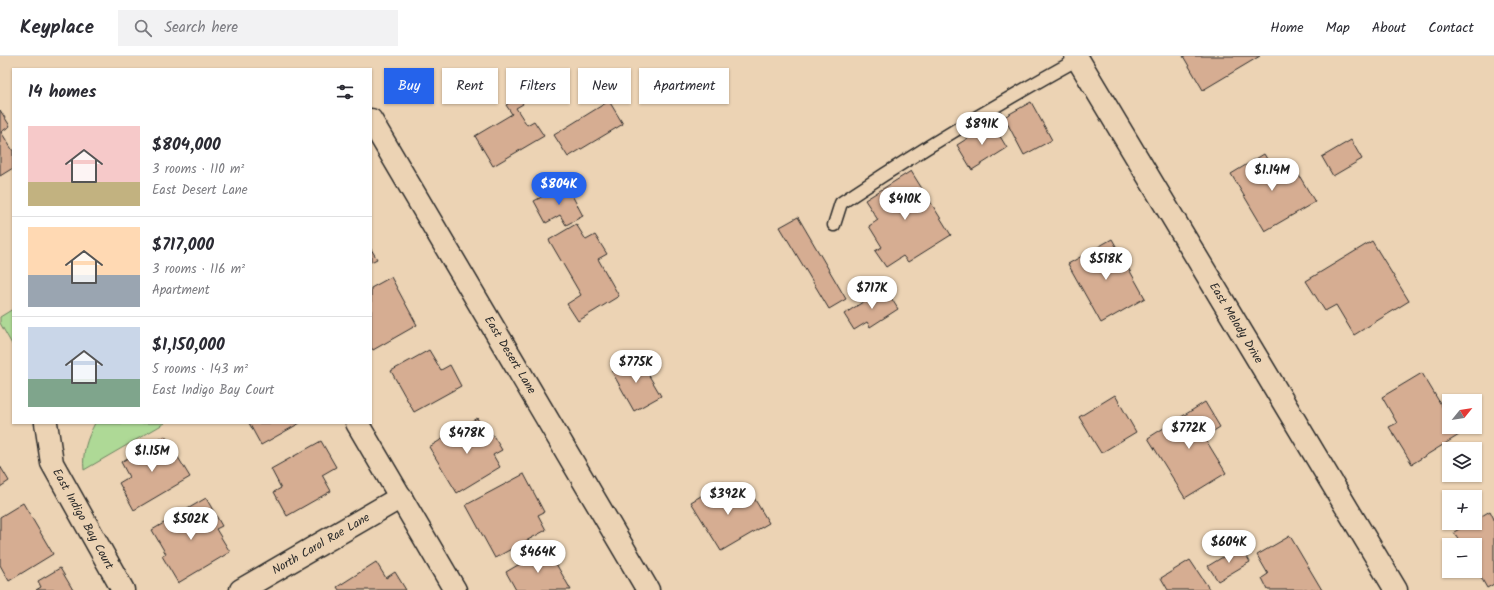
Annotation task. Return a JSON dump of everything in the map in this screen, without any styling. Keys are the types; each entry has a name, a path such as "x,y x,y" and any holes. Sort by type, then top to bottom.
{"street":[{"name":"East Melody Drive","path":"1077,57 1396,590"},
{"name":"East Desert Lane","path":"372,122 648,590"},
{"name":"East Indigo Bay Court","path":"46,424 52,463 123,590"},
{"path":"358,424 455,590"},
{"name":"North Carol Rae Lane","path":"241,590 401,497"}],"lane":[{"path":"834,225 841,203 898,166 1077,57"}],"green space":[{"path":"12,310 12,344 0,323 0,317"},
{"path":"95,424 163,424 84,470 84,457"}],"building":[{"path":"1183,56 1260,56 1203,90"},
{"path":"1031,102 1052,140 1024,155 1004,117"},
{"path":"523,104 516,108 527,125 534,121 544,136 493,166 475,136 512,114 506,105"},
{"path":"604,104 611,104 623,124 568,157 554,135"},
{"path":"0,110 10,126 1,132 12,149 12,169 0,176"},
{"path":"992,123 1007,148 972,170 957,145"},
{"path":"1351,140 1362,159 1333,176 1322,157"},
{"path":"1264,154 1278,177 1294,167 1315,202 1265,231 1231,174"},
{"path":"911,171 951,235 908,262 903,256 886,267 875,251 882,247 869,226 878,220 865,200"},
{"path":"566,184 583,216 566,225 560,215 546,223 534,201"},
{"path":"798,217 846,299 829,309 780,227"},
{"path":"576,224 586,240 595,235 607,254 598,259 619,296 578,321 567,304 581,295 549,240"},
{"path":"1112,239 1145,298 1101,323 1068,264"},
{"path":"1372,241 1409,301 1354,335 1336,305 1325,311 1306,281"},
{"path":"372,251 377,259 372,262"},
{"path":"391,277 417,325 373,350 372,348 372,287"},
{"path":"885,288 898,309 870,327 867,322 854,330 844,314"},
{"path":"429,350 441,370 450,365 461,386 414,412 391,371"},
{"path":"638,357 661,396 634,411 612,372"},
{"path":"1422,373 1442,406 1442,434 1459,435 1448,442 1442,442 1442,445 1412,464 1389,427 1397,423 1382,397"},
{"path":"1115,395 1136,432 1101,453 1079,417"},
{"path":"1205,402 1220,427 1204,437 1226,473 1185,498 1148,438"},
{"path":"477,418 485,431 489,429 502,450 493,455 500,467 457,493 429,447"},
{"path":"250,424 298,424 261,445"},
{"path":"165,436 190,477 134,510 119,483 129,477 121,462"},
{"path":"321,441 336,467 322,475 331,491 287,516 274,492 281,488 271,469"},
{"path":"0,466 9,481 0,487"},
{"path":"524,474 544,512 538,515 546,530 495,558 466,505"},
{"path":"724,482 740,507 754,498 769,523 721,551 691,502"},
{"path":"206,498 222,526 216,529 230,552 178,583 162,556 166,554 152,530"},
{"path":"23,503 53,554 9,581 0,565 0,517"},
{"path":"1490,511 1494,519 1494,584 1487,588 1481,578 1482,538 1458,538 1454,532 1458,530 1482,530 1482,516"},
{"path":"1290,536 1322,590 1268,590 1262,578 1268,574 1257,555"},
{"path":"1241,546 1250,562 1218,581 1208,566"},
{"path":"547,548 571,590 516,590 506,572"},
{"path":"1190,560 1210,590 1168,590 1161,578"},
{"path":"376,562 386,578 395,572 406,590 339,590 337,587"},
{"path":"60,568 73,590 36,590 41,587 38,581"}]}
